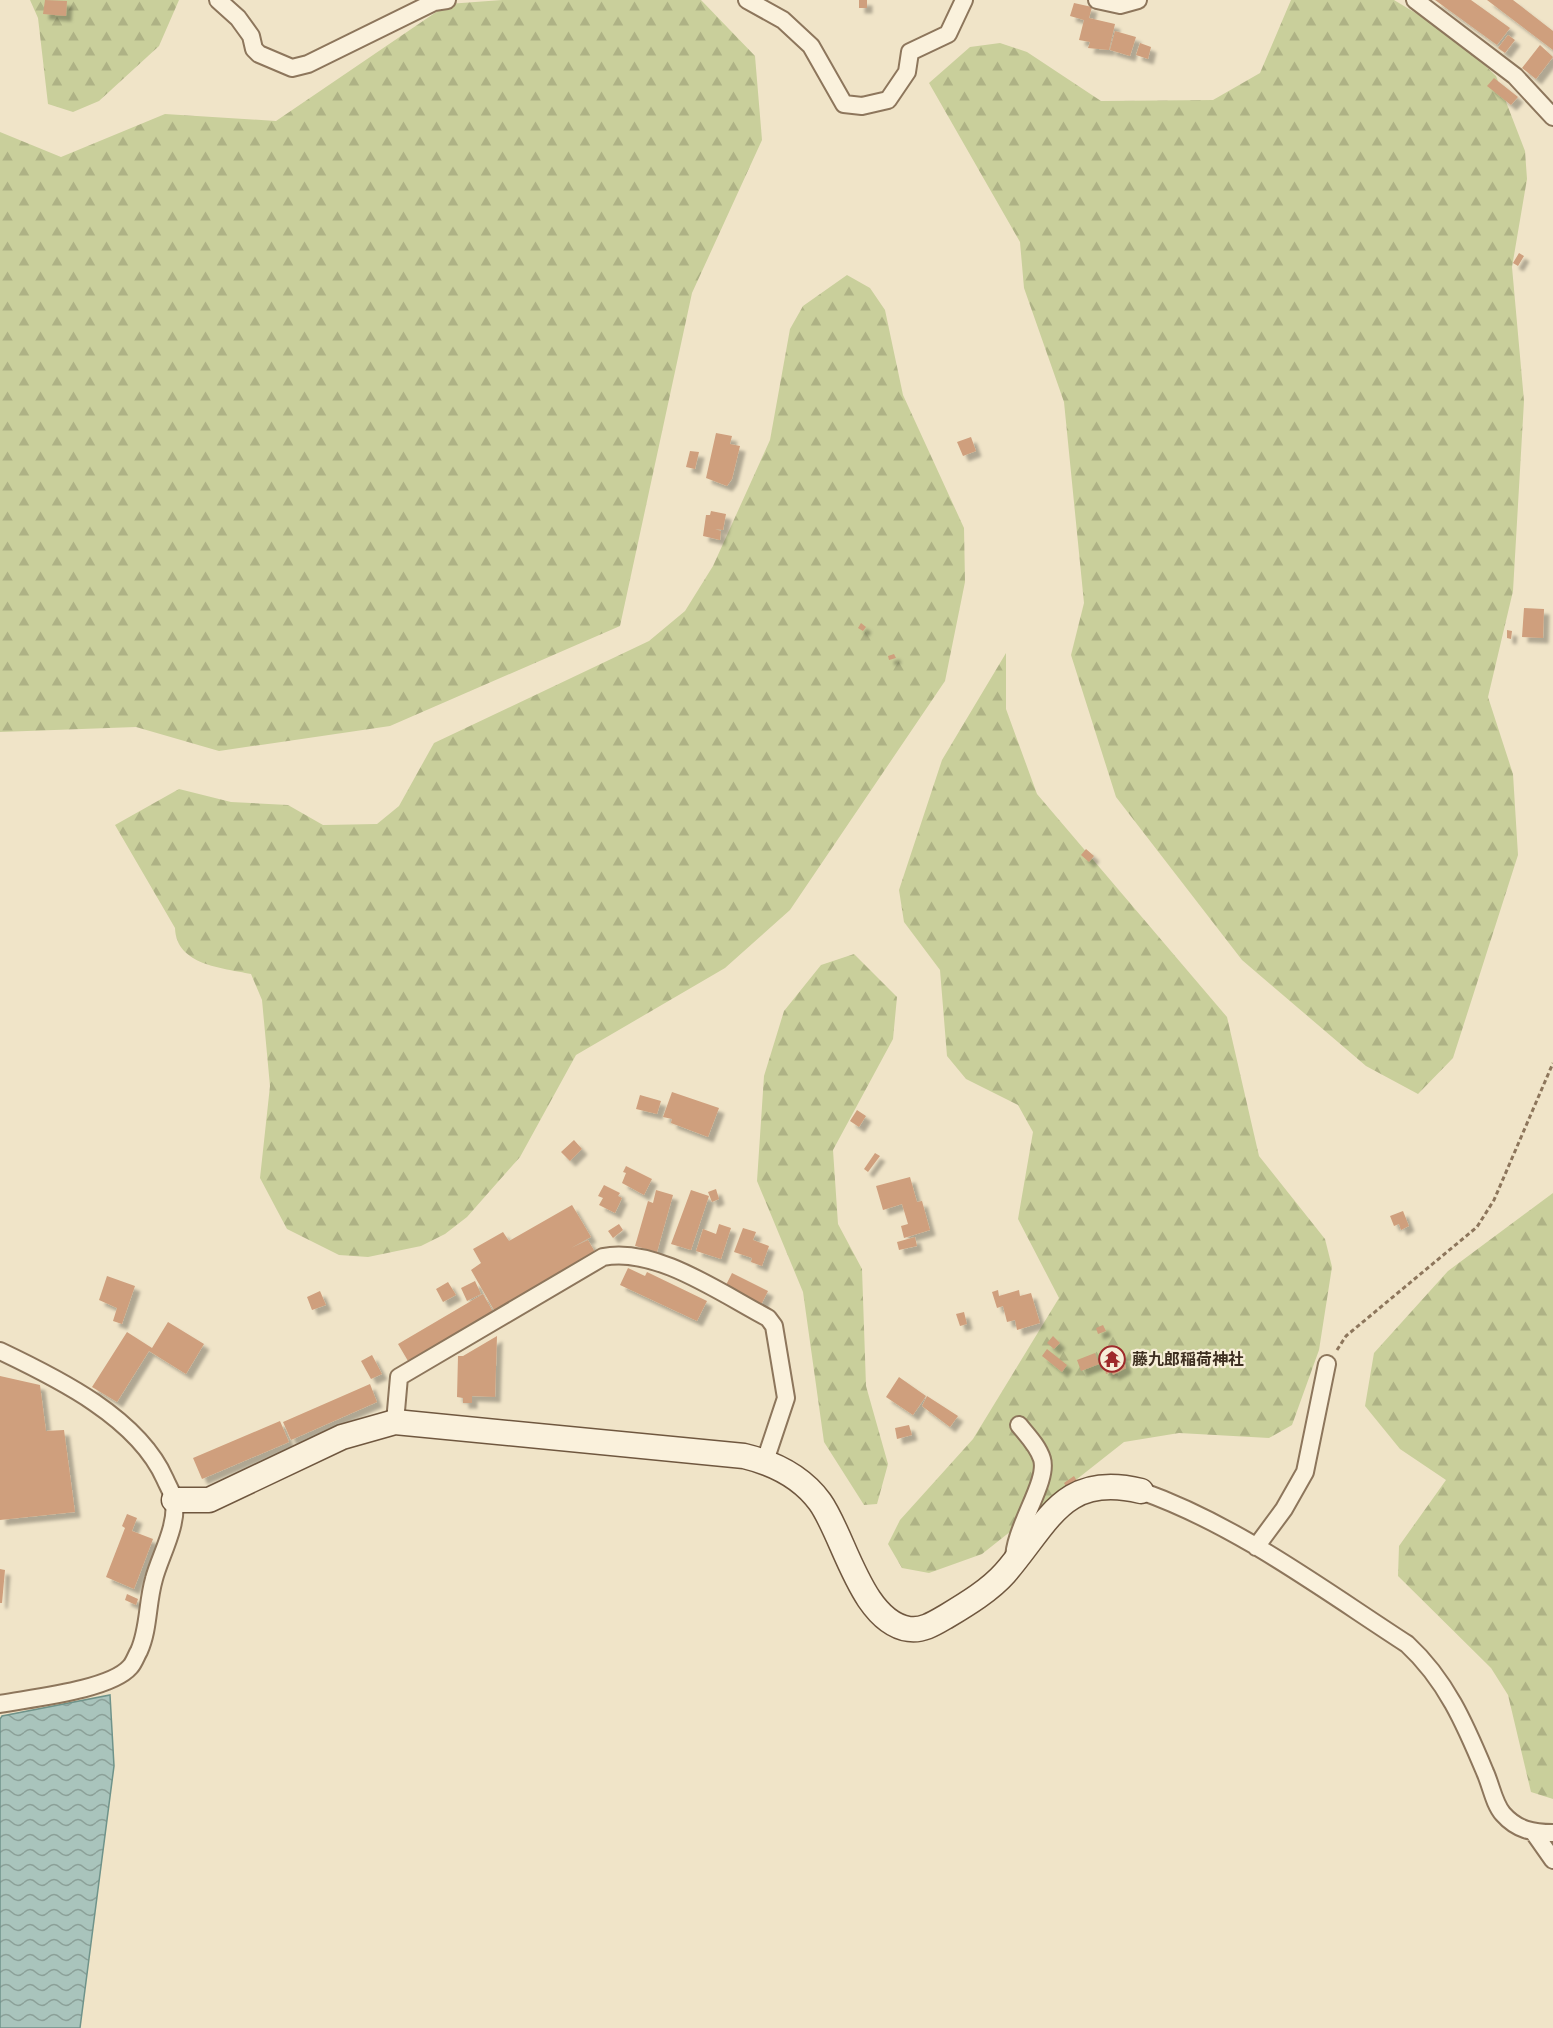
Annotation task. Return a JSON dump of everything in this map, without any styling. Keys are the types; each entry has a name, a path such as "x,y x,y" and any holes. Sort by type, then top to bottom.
{"street":[{"path":"218,0 238,18 251,36 254,49 292,68 308,64 434,2 447,0"},
{"path":"747,0 783,20 811,46 844,104 862,106 888,100 907,72 910,52 948,34 964,0"},
{"path":"1097,0 1120,5 1138,0"},
{"path":"1415,0 1515,76 1553,117"},
{"path":"395,1422 399,1377 603,1257 620,1253 663,1263 768,1318 774,1326 786,1398 765,1461"},
{"path":"0,1351 35,1367 121,1421 156,1459 174,1500 173,1517 153,1580 145,1631 140,1649 130,1667 113,1678 92,1686 0,1704"},
{"path":"1256,1547 1284,1509 1305,1472 1327,1364"},
{"path":"174,1500 209,1500 342,1437 395,1422 720,1454 765,1461 795,1479 820,1502 860,1585 873,1605 892,1622 908,1629 926,1628 959,1609 1003,1575 1057,1509 1074,1494 1094,1486 1116,1485 1141,1491 1180,1505 1256,1547 1407,1644 1426,1661 1445,1686 1461,1716 1502,1813 1516,1826 1534,1833 1553,1833"},
{"path":"1014,1562 1018,1532 1042,1476 1043,1461 1036,1446 1019,1425"},
{"path":"1534,1833 1553,1860"}],"path":[{"path":"1327,1364 1346,1336 1477,1227 1494,1200 1553,1064"}],"green space":[{"path":"30,0 179,0 159,46 99,101 73,112 48,104 38,18"},
{"path":"502,0 701,0 755,56 762,140 692,293 620,626 390,726 219,751 136,727 0,732 0,132 61,157 165,114 276,121 448,4"},
{"path":"1291,0 1394,0 1457,38 1496,76 1525,151 1527,179 1512,267 1524,401 1513,591 1488,697 1513,774 1518,855 1453,1058 1418,1094 1366,1066 1242,960 1116,797 1071,655 1084,603 1064,402 1024,288 1020,242 929,83 970,47 1000,43 1027,52 1101,101 1213,100 1260,73"},
{"path":"847,275 870,288 885,310 903,395 964,528 965,582 945,681 790,910 725,968 576,1055 520,1157 467,1217 445,1234 421,1246 368,1257 339,1255 287,1229 260,1178 270,1086 262,1000 251,974 202,963 183,950 177,940 175,928 115,825 179,789 231,802 288,805 323,825 377,824 399,806 434,743 649,641 685,611 713,566 770,440 790,329 803,306"},
{"path":"1006,653 1006,709 1037,794 1227,1017 1259,1156 1325,1239 1332,1267 1319,1350 1292,1425 1269,1438 1179,1433 1124,1442 982,1554 929,1573 902,1568 888,1544 900,1520 973,1439 1059,1298 1018,1219 1033,1132 1018,1105 966,1079 947,1056 940,970 904,922 899,890 942,760"},
{"path":"854,954 897,997 893,1039 833,1150 838,1224 862,1269 866,1386 888,1464 877,1504 864,1505 824,1442 803,1292 757,1181 764,1076 784,1011 821,965"},
{"path":"1553,1193 1553,1799 1531,1792 1508,1695 1491,1668 1398,1576 1399,1546 1446,1480 1400,1449 1365,1406 1374,1353 1448,1271"}],"water":[{"path":"110,1695 114,1766 80,2028 0,2028 0,1719 2,1716"}],"building":[{"path":"45,0 67,1 66,16 43,14"},
{"path":"859,0 867,0 867,8 859,8"},
{"path":"1435,0 1471,0 1510,28 1497,45"},
{"path":"1487,0 1513,0 1553,31 1553,50"},
{"path":"1074,3 1092,7 1089,18 1115,24 1109,50 1088,48 1090,42 1079,40 1084,20 1070,16"},
{"path":"1115,31 1136,37 1130,56 1110,50"},
{"path":"1508,35 1515,40 1505,53 1498,48"},
{"path":"1140,43 1151,47 1148,59 1136,55"},
{"path":"1540,45 1553,57 1536,79 1522,68"},
{"path":"1494,78 1518,97 1511,105 1487,86"},
{"path":"1519,253 1524,256 1518,266 1513,263"},
{"path":"716,433 732,436 730,444 740,446 732,479 727,486 706,478"},
{"path":"971,437 976,451 963,456 957,442"},
{"path":"690,451 699,452 695,469 686,467"},
{"path":"711,511 726,514 723,530 715,529 721,531 720,540 703,536 706,515 710,515"},
{"path":"1524,608 1544,609 1543,638 1522,637"},
{"path":"861,623 866,627 863,631 858,628"},
{"path":"1507,630 1512,631 1511,639 1507,638"},
{"path":"894,654 896,658 889,660 888,656"},
{"path":"1086,849 1094,856 1089,862 1081,855"},
{"path":"672,1092 719,1108 708,1137 671,1123 672,1119 663,1117"},
{"path":"640,1095 661,1101 657,1114 636,1109"},
{"path":"857,1110 866,1116 859,1127 850,1121"},
{"path":"574,1140 582,1149 570,1161 561,1152"},
{"path":"875,1153 880,1156 868,1172 864,1169"},
{"path":"626,1166 652,1179 644,1195 622,1183"},
{"path":"910,1177 917,1202 922,1201 930,1230 904,1238 901,1226 908,1224 902,1204 883,1210 876,1186"},
{"path":"604,1185 620,1193 618,1196 622,1198 615,1213 599,1205 603,1198 598,1196"},
{"path":"716,1189 719,1199 712,1202 708,1192"},
{"path":"656,1190 673,1195 657,1252 635,1246 648,1201 653,1203"},
{"path":"691,1190 709,1196 691,1250 671,1244"},
{"path":"572,1205 591,1237 571,1248 588,1240 595,1252 494,1310 471,1270 481,1263 473,1249 503,1232 509,1241"},
{"path":"1403,1211 1409,1226 1401,1230 1399,1224 1394,1226 1390,1216"},
{"path":"619,1224 623,1230 613,1238 608,1231"},
{"path":"719,1224 731,1228 721,1259 696,1251 703,1229 716,1234"},
{"path":"743,1228 756,1232 753,1240 769,1246 762,1266 751,1262 752,1258 734,1252"},
{"path":"915,1237 917,1246 899,1250 897,1242"},
{"path":"628,1268 645,1276 647,1272 707,1301 697,1321 620,1285"},
{"path":"732,1273 768,1291 760,1307 726,1285"},
{"path":"107,1276 135,1286 122,1324 113,1321 117,1308 99,1300"},
{"path":"475,1281 481,1294 467,1301 461,1288"},
{"path":"448,1282 456,1295 443,1302 436,1289"},
{"path":"998,1290 999,1296 1019,1290 1020,1296 1031,1293 1040,1323 1017,1330 1015,1320 1007,1322 1003,1306 997,1308 992,1292"},
{"path":"320,1291 326,1305 312,1310 307,1297"},
{"path":"483,1294 496,1317 411,1366 398,1344"},
{"path":"964,1312 967,1324 960,1326 956,1314"},
{"path":"168,1322 204,1344 186,1374 149,1351 117,1402 92,1387 127,1332 152,1348"},
{"path":"1103,1325 1106,1331 1098,1334 1096,1328"},
{"path":"497,1336 495,1397 472,1396 472,1403 463,1403 463,1398 457,1397 458,1356 463,1356"},
{"path":"1053,1336 1060,1343 1054,1349 1047,1343"},
{"path":"1113,1346 1116,1355 1122,1353 1126,1368 1113,1375 1112,1372 1106,1374 1103,1360 1107,1359 1104,1348"},
{"path":"1047,1349 1067,1365 1062,1372 1042,1356"},
{"path":"1095,1353 1099,1364 1081,1371 1077,1360"},
{"path":"372,1355 382,1374 371,1379 361,1361"},
{"path":"0,1376 40,1385 46,1431 64,1430 75,1512 0,1520"},
{"path":"899,1377 926,1396 913,1415 886,1397"},
{"path":"370,1384 377,1402 291,1440 283,1422"},
{"path":"927,1396 958,1416 950,1427 922,1406"},
{"path":"280,1421 289,1442 202,1479 193,1458"},
{"path":"909,1425 912,1435 897,1439 895,1428"},
{"path":"1074,1476 1077,1481 1067,1488 1064,1483"},
{"path":"127,1514 137,1518 132,1531 153,1539 134,1589 106,1577 125,1528 122,1526"},
{"path":"0,1569 5,1570 2,1603 0,1603"},
{"path":"127,1594 138,1599 136,1605 125,1600"}],"place":[{"name":"藤九郎稲荷神社","path":"1112,1359"}]}
